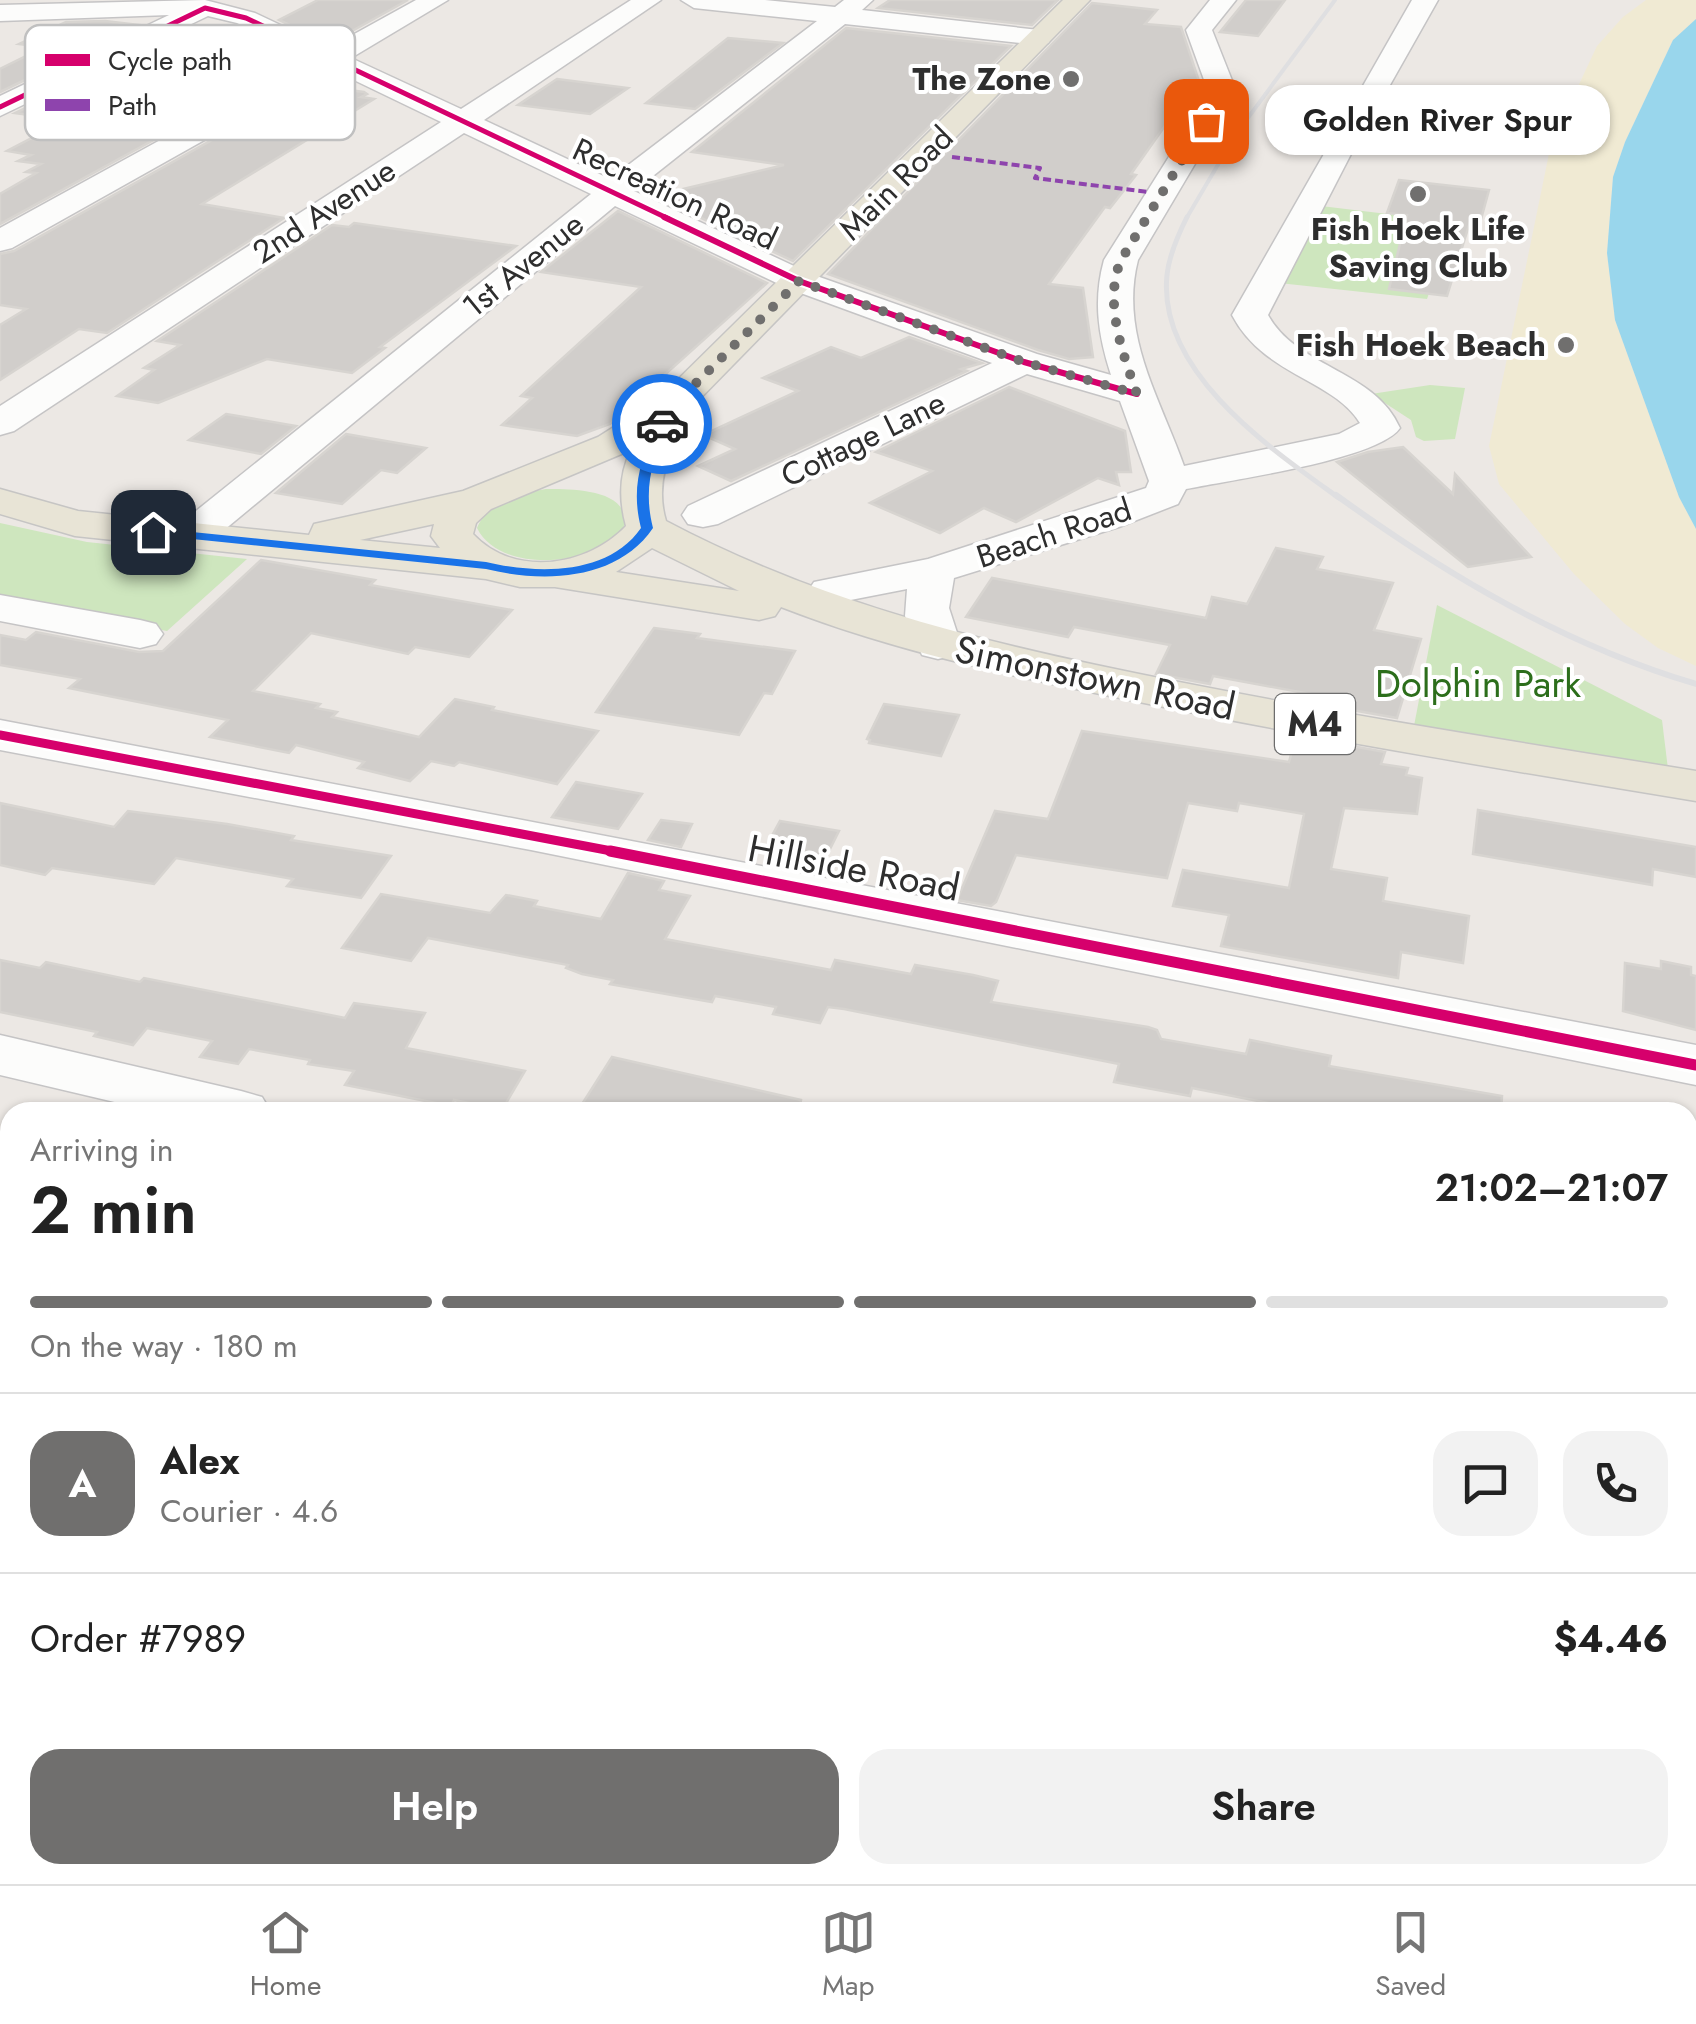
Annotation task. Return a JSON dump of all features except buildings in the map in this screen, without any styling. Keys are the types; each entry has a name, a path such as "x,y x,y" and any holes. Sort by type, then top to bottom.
{"main road":[{"name":"Main Road","path":"490,494 612,445 672,407 1077,0"},
{"name":"Main Road","path":"644,517 647,454 672,407"},
{"name":"M4","path":"486,566 544,574 614,559 636,545 644,517 624,493 570,481 490,494"},
{"path":"191,536 322,534 361,529 490,494"},
{"path":"486,566 462,552 452,536 456,519 490,494"},
{"path":"0,501 76,523 486,566"},
{"name":"Simonstown Road","path":"644,517 756,584 923,640"},
{"name":"Simonstown Road","path":"544,574 662,590 923,640 1299,722 1696,786"}],"street":[{"path":"355,44 434,0"},
{"name":"2nd Avenue","path":"0,423 648,0"},
{"path":"694,0 850,8 1040,38"},
{"name":"Beach Road","path":"830,591 936,570 1164,495 1169,481 1117,326 1115,276 1220,98 1221,88 1199,30 1222,0"},
{"path":"1169,481 1351,442 1381,428 1378,417 1350,394 1262,338 1250,316 1336,154 1425,0"},
{"path":"170,25 213,4"},
{"name":"Recreation Road","path":"0,13 213,4 261,25"},
{"name":"1st Avenue","path":"191,536 611,193 850,8"},
{"name":"Recreation Road","path":"355,70 799,281 1024,362 1137,394"},
{"path":"0,107 25,95"},
{"path":"0,241 182,140"},
{"name":"Cottage Lane","path":"703,515 1024,362"},
{"name":"Beach Road","path":"923,640 924,598 936,570"},
{"path":"0,608 140,634"},
{"name":"Hillside Road","path":"0,735 550,838 1696,1065"},
{"path":"0,1055 199,1102"}],"green space":[{"path":"1321,206 1454,222 1427,299 1279,283"},
{"path":"1430,385 1465,388 1455,439 1424,441 1416,437 1411,420 1371,394"},
{"path":"546,489 580,490 605,496 622,509 622,530 600,548 582,555 541,560 503,552 477,528 497,505"},
{"path":"0,523 87,542 247,559 167,631 0,599"},
{"name":"Dolphin Park","path":"1437,605 1662,720 1668,769 1414,726"}],"sand":[{"name":"Fish Hoek Beach","path":"1646,0 1696,0 1696,19 1673,40 1625,142 1613,177 1607,253 1615,320 1679,497 1696,529 1696,666 1658,648 1625,624 1574,574 1499,484 1489,446 1551,144 1597,46 1623,17"}],"water":[{"path":"1696,19 1696,529 1679,497 1615,320 1607,253 1613,177 1625,142 1673,40"}],"railway":[{"path":"1186,219 1236,134 1335,0"},
{"path":"1186,219 1167,275 1169,310 1180,344 1199,375 1224,404 1282,456 1339,498"},
{"path":"1336,495 1421,553 1508,605 1599,649 1696,684"}],"marked path":[{"path":"952,157 1040,168 1035,178 1148,192"}],"cycle path":[{"path":"170,25 205,8 261,25"},
{"path":"355,70 799,281 1024,362 1137,394"},
{"path":"0,107 25,95"},
{"path":"0,735 531,835 1696,1065"}],"way so far":[{"path":"662,424 672,407 799,281 1024,362 1137,394 1117,326 1115,276 1206,121"}],"place":[{"name":"The Zone","path":"1071,79"},
{"name":"Golden River Spur","path":"1206,121"},
{"name":"Fish Hoek Life Saving Club","path":"1418,194"},
{"name":"Fish Hoek Beach","path":"1566,345"}],"route":[{"path":"153,532 486,566 512,572 544,574 584,568 614,559 636,545 647,528 647,516 641,506 644,464 662,424"}]}
